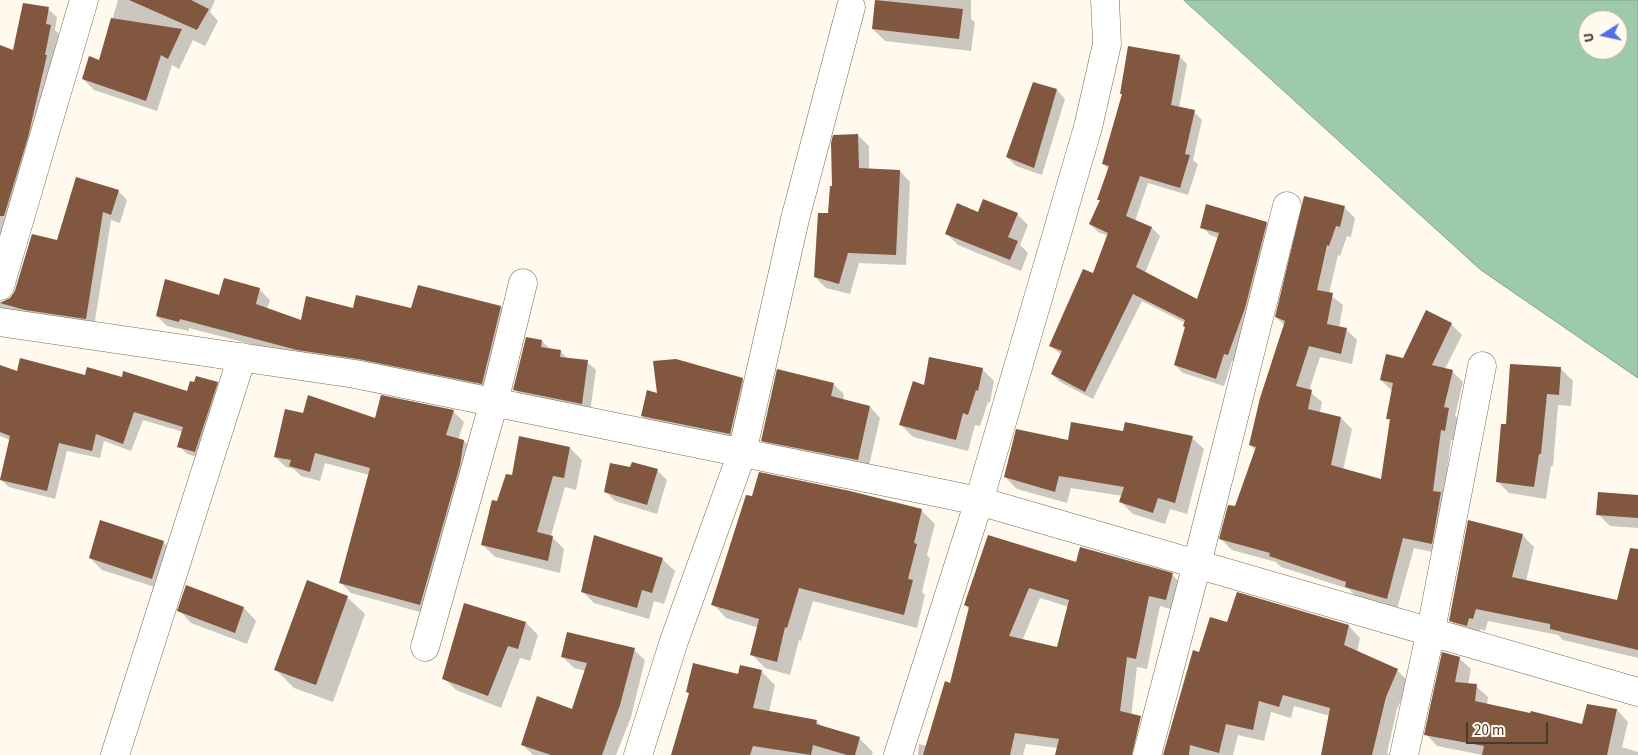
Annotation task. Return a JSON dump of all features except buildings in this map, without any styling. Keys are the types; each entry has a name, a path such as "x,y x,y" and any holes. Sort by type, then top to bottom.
{"street":[{"path":"0,286 84,0"},
{"path":"898,755 979,501 1096,100 1107,44 1105,0"},
{"path":"638,755 674,641 742,453 796,219 851,7"},
{"path":"1147,755 1287,206"},
{"path":"425,647 494,402 523,283"},
{"path":"0,322 355,374 979,501 1431,630 1638,692"},
{"path":"115,755 242,357"},
{"path":"1404,755 1431,630 1482,366"}],"shaded area":[{"path":"1184,0 1638,0 1638,378 1481,270"}]}
